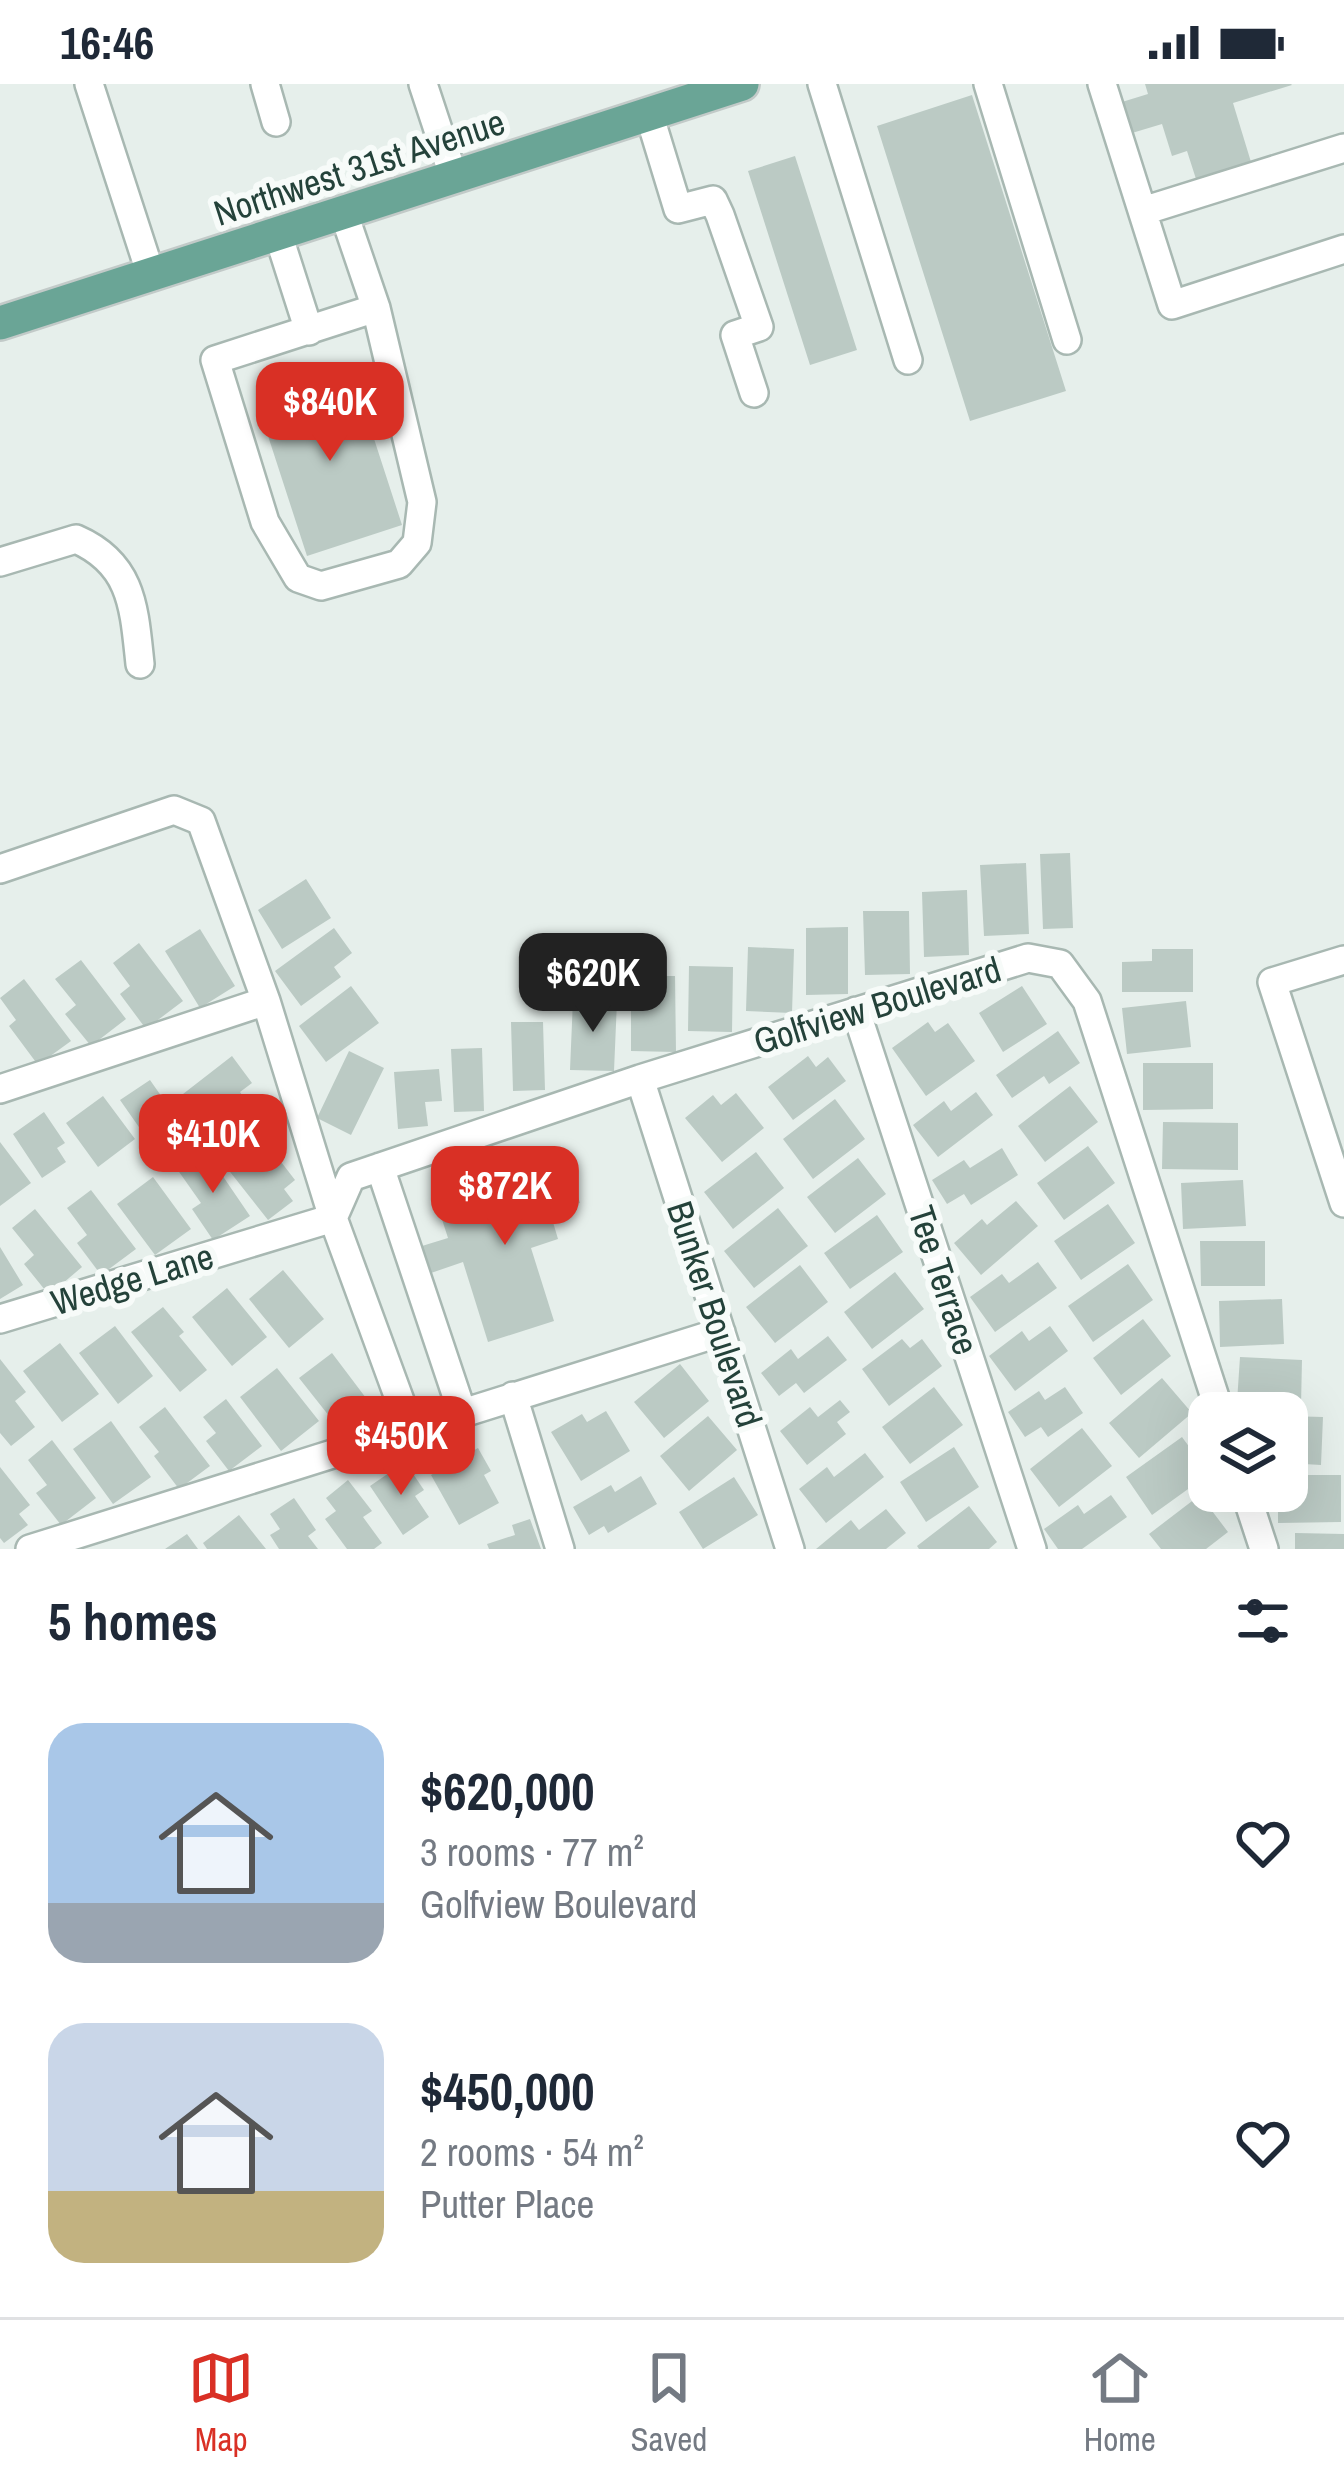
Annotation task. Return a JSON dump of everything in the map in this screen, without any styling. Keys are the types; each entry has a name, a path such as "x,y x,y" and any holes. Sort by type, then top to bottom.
{"main road":[{"name":"Northwest 31st Avenue","path":"0,323 742,84"}],"street":[{"path":"89,84 151,275"},
{"path":"265,84 276,122"},
{"path":"423,84 454,178"},
{"path":"822,84 908,360"},
{"path":"988,84 1067,340"},
{"path":"1102,84 1172,305 1344,249"},
{"path":"649,114 678,209 712,200 721,214 759,327 735,335 754,393"},
{"path":"1143,212 1344,148"},
{"path":"344,214 376,308 422,502 417,543 399,564 321,586 298,578 265,522 214,360 376,308"},
{"path":"278,234 309,331"},
{"path":"0,562 76,539 99,549 120,572 135,622 140,664"},
{"path":"0,869 174,810 201,821 266,1001 333,1218 410,1428"},
{"name":"Golfview Boulevard","path":"333,1218 351,1177 640,1079 1028,958 1060,964 1087,1001 1213,1392"},
{"path":"1344,960 1272,982 1344,1203"},
{"path":"0,1090 266,1001"},
{"name":"Tee Terrace","path":"856,1011 1032,1549"},
{"name":"Bunker Boulevard","path":"640,1079 790,1549"},
{"path":"380,1167 462,1412"},
{"name":"Wedge Lane","path":"0,1319 333,1218"},
{"path":"30,1549 721,1332"},
{"path":"513,1396 560,1549"},
{"path":"1252,1512 1264,1549"}],"building":[{"path":"1145,84 1292,85 1233,103 1251,162 1196,179 1187,151 1172,156 1162,124 1132,133 1122,102 1148,94"},
{"path":"972,95 1066,391 970,421 877,126"},
{"path":"795,156 857,350 810,365 748,171"},
{"path":"352,371 402,525 307,556 257,402"},
{"path":"1070,853 1073,928 1043,929 1040,854"},
{"path":"1026,863 1029,934 984,936 980,865"},
{"path":"306,879 331,918 282,949 258,910"},
{"path":"967,890 969,955 924,957 922,892"},
{"path":"863,911 909,911 910,974 865,975"},
{"path":"848,927 848,994 806,995 806,928"},
{"path":"334,928 352,953 334,967 341,977 301,1006 275,971"},
{"path":"200,929 235,986 200,1008 165,951"},
{"path":"139,943 183,1001 146,1029 120,994 130,986 113,963"},
{"path":"748,947 794,949 792,1013 746,1011"},
{"path":"1152,949 1193,949 1193,992 1122,992 1122,962 1152,961"},
{"path":"81,960 126,1019 91,1046 65,1014 76,1005 55,979"},
{"path":"689,966 733,967 732,1032 688,1031"},
{"path":"631,976 675,976 676,1052 631,1051"},
{"path":"24,979 71,1041 38,1065 9,1026 16,1020 0,998"},
{"path":"351,986 379,1023 326,1062 299,1026"},
{"path":"1022,986 1047,1024 1003,1052 979,1013"},
{"path":"573,999 617,1001 614,1071 570,1070"},
{"path":"1186,1001 1191,1047 1127,1054 1122,1008"},
{"path":"511,1022 543,1022 545,1090 513,1091"},
{"path":"928,1022 935,1032 948,1023 975,1061 926,1096 892,1048"},
{"path":"1058,1031 1080,1063 1049,1084 1044,1076 1012,1098 996,1075"},
{"path":"482,1048 484,1111 454,1112 451,1049"},
{"path":"349,1051 384,1068 351,1135 317,1118"},
{"path":"232,1056 252,1083 240,1092 250,1107 213,1134 183,1094"},
{"path":"808,1056 816,1067 828,1057 846,1081 793,1120 768,1087"},
{"path":"1143,1063 1213,1063 1213,1109 1143,1110"},
{"path":"439,1069 442,1101 425,1102 428,1126 398,1129 394,1072"},
{"path":"150,1080 192,1140 162,1160 120,1100"},
{"path":"1070,1086 1098,1122 1045,1162 1018,1126"},
{"path":"976,1092 993,1115 938,1157 913,1125 944,1101 951,1111"},
{"path":"736,1093 764,1128 722,1162 685,1118 713,1095 721,1105"},
{"path":"103,1096 135,1139 98,1167 66,1123"},
{"path":"835,1099 865,1139 813,1179 783,1139"},
{"path":"44,1112 65,1143 57,1148 66,1162 42,1178 13,1134"},
{"path":"1163,1122 1238,1123 1238,1170 1162,1169"},
{"path":"255,1128 295,1180 284,1189 293,1201 268,1220 227,1168 241,1157 232,1145"},
{"path":"0,1142 31,1183 0,1206"},
{"path":"1088,1146 1115,1183 1064,1220 1037,1183"},
{"path":"1002,1148 1018,1175 971,1205 964,1194 947,1204 932,1180 964,1160 970,1168"},
{"path":"205,1150 250,1216 213,1240 192,1209 201,1203 177,1169"},
{"path":"756,1152 784,1188 733,1229 704,1192"},
{"path":"858,1158 886,1194 835,1233 807,1197"},
{"path":"568,1165 580,1203 550,1212 558,1239 531,1248 554,1321 488,1342 463,1262 431,1273 422,1246 448,1238 438,1207"},
{"path":"153,1177 191,1229 155,1255 117,1204"},
{"path":"1243,1180 1246,1226 1183,1229 1181,1183"},
{"path":"91,1190 136,1249 101,1275 77,1243 87,1235 67,1208"},
{"path":"1016,1201 1038,1226 981,1275 954,1243 982,1219 987,1225"},
{"path":"1108,1204 1135,1243 1081,1280 1054,1241"},
{"path":"778,1208 808,1246 754,1288 724,1251"},
{"path":"35,1209 82,1267 49,1295 24,1264 34,1255 12,1228"},
{"path":"877,1215 903,1252 850,1289 824,1253"},
{"path":"1200,1241 1265,1241 1265,1286 1201,1286"},
{"path":"0,1247 23,1285 0,1299"},
{"path":"1038,1262 1057,1288 995,1332 970,1297 1002,1274 1009,1283"},
{"path":"1128,1264 1153,1300 1093,1342 1068,1306"},
{"path":"800,1265 828,1302 775,1343 746,1307"},
{"path":"283,1270 324,1319 289,1348 249,1299"},
{"path":"895,1272 924,1309 872,1349 844,1312"},
{"path":"227,1288 267,1337 232,1366 192,1317"},
{"path":"1282,1299 1284,1344 1220,1347 1219,1301"},
{"path":"163,1307 207,1370 180,1392 131,1332"},
{"path":"1143,1319 1171,1356 1121,1395 1093,1358"},
{"path":"115,1326 153,1376 118,1404 79,1353"},
{"path":"1050,1326 1068,1351 1015,1391 989,1356 1022,1331 1029,1341"},
{"path":"828,1336 847,1360 804,1393 796,1383 779,1396 761,1373 791,1349 798,1359"},
{"path":"902,1339 910,1348 922,1339 942,1366 889,1406 862,1369"},
{"path":"60,1343 99,1394 62,1422 23,1371"},
{"path":"332,1353 369,1402 337,1426 299,1378"},
{"path":"1240,1357 1302,1360 1301,1392 1238,1392"},
{"path":"0,1359 26,1392 15,1401 35,1427 11,1446 0,1433"},
{"path":"680,1364 709,1401 664,1438 634,1402"},
{"path":"277,1368 319,1421 281,1451 240,1397"},
{"path":"1162,1378 1188,1408 1188,1416 1139,1458 1109,1423"},
{"path":"934,1387 963,1425 910,1464 882,1427"},
{"path":"1065,1387 1083,1413 1048,1437 1041,1427 1025,1437 1008,1412 1039,1391 1045,1400"},
{"path":"226,1399 262,1446 229,1471 206,1441 216,1433 203,1417"},
{"path":"840,1400 850,1412 837,1422 846,1434 807,1465 780,1431 810,1407 818,1417"},
{"path":"165,1407 210,1466 179,1489 139,1427"},
{"path":"606,1411 630,1451 581,1481 551,1432 582,1414 587,1422"},
{"path":"708,1416 737,1450 689,1491 660,1456"},
{"path":"1308,1417 1323,1417 1321,1465 1308,1464"},
{"path":"111,1421 151,1477 113,1504 73,1449"},
{"path":"1082,1428 1112,1466 1059,1507 1030,1469"},
{"path":"1182,1437 1188,1445 1188,1489 1152,1515 1126,1477"},
{"path":"52,1440 96,1498 61,1525 36,1493 47,1485 28,1460"},
{"path":"954,1447 979,1487 926,1522 900,1482"},
{"path":"478,1448 491,1471 484,1475 499,1503 459,1525 431,1475"},
{"path":"865,1453 884,1477 826,1523 799,1489 827,1467 834,1477"},
{"path":"405,1462 424,1490 415,1496 429,1517 403,1535 370,1486"},
{"path":"0,1467 30,1505 19,1514 28,1525 4,1543 0,1538"},
{"path":"1308,1475 1341,1475 1341,1522 1278,1523 1278,1512 1308,1512"},
{"path":"641,1476 657,1504 608,1533 604,1526 589,1535 573,1507 611,1485 615,1492"},
{"path":"734,1477 758,1515 703,1549 679,1512"},
{"path":"348,1480 372,1511 363,1517 382,1543 374,1549 347,1549 325,1519 336,1511 326,1498"},
{"path":"1111,1495 1127,1517 1082,1549 1058,1549 1044,1529 1078,1505 1084,1514"},
{"path":"294,1498 316,1530 308,1536 318,1549 279,1549 270,1535 280,1529 270,1514"},
{"path":"1188,1504 1188,1512 1213,1512 1228,1532 1206,1549 1161,1549 1149,1534"},
{"path":"969,1506 997,1542 989,1549 919,1549 917,1546"},
{"path":"886,1509 906,1533 886,1549 816,1549 851,1520 859,1530"},
{"path":"239,1515 266,1549 207,1549 203,1543"},
{"path":"530,1519 541,1549 489,1549 487,1544 515,1535 512,1525"},
{"path":"1295,1533 1344,1534 1344,1549 1295,1549"},
{"path":"187,1534 198,1549 165,1549"}]}
